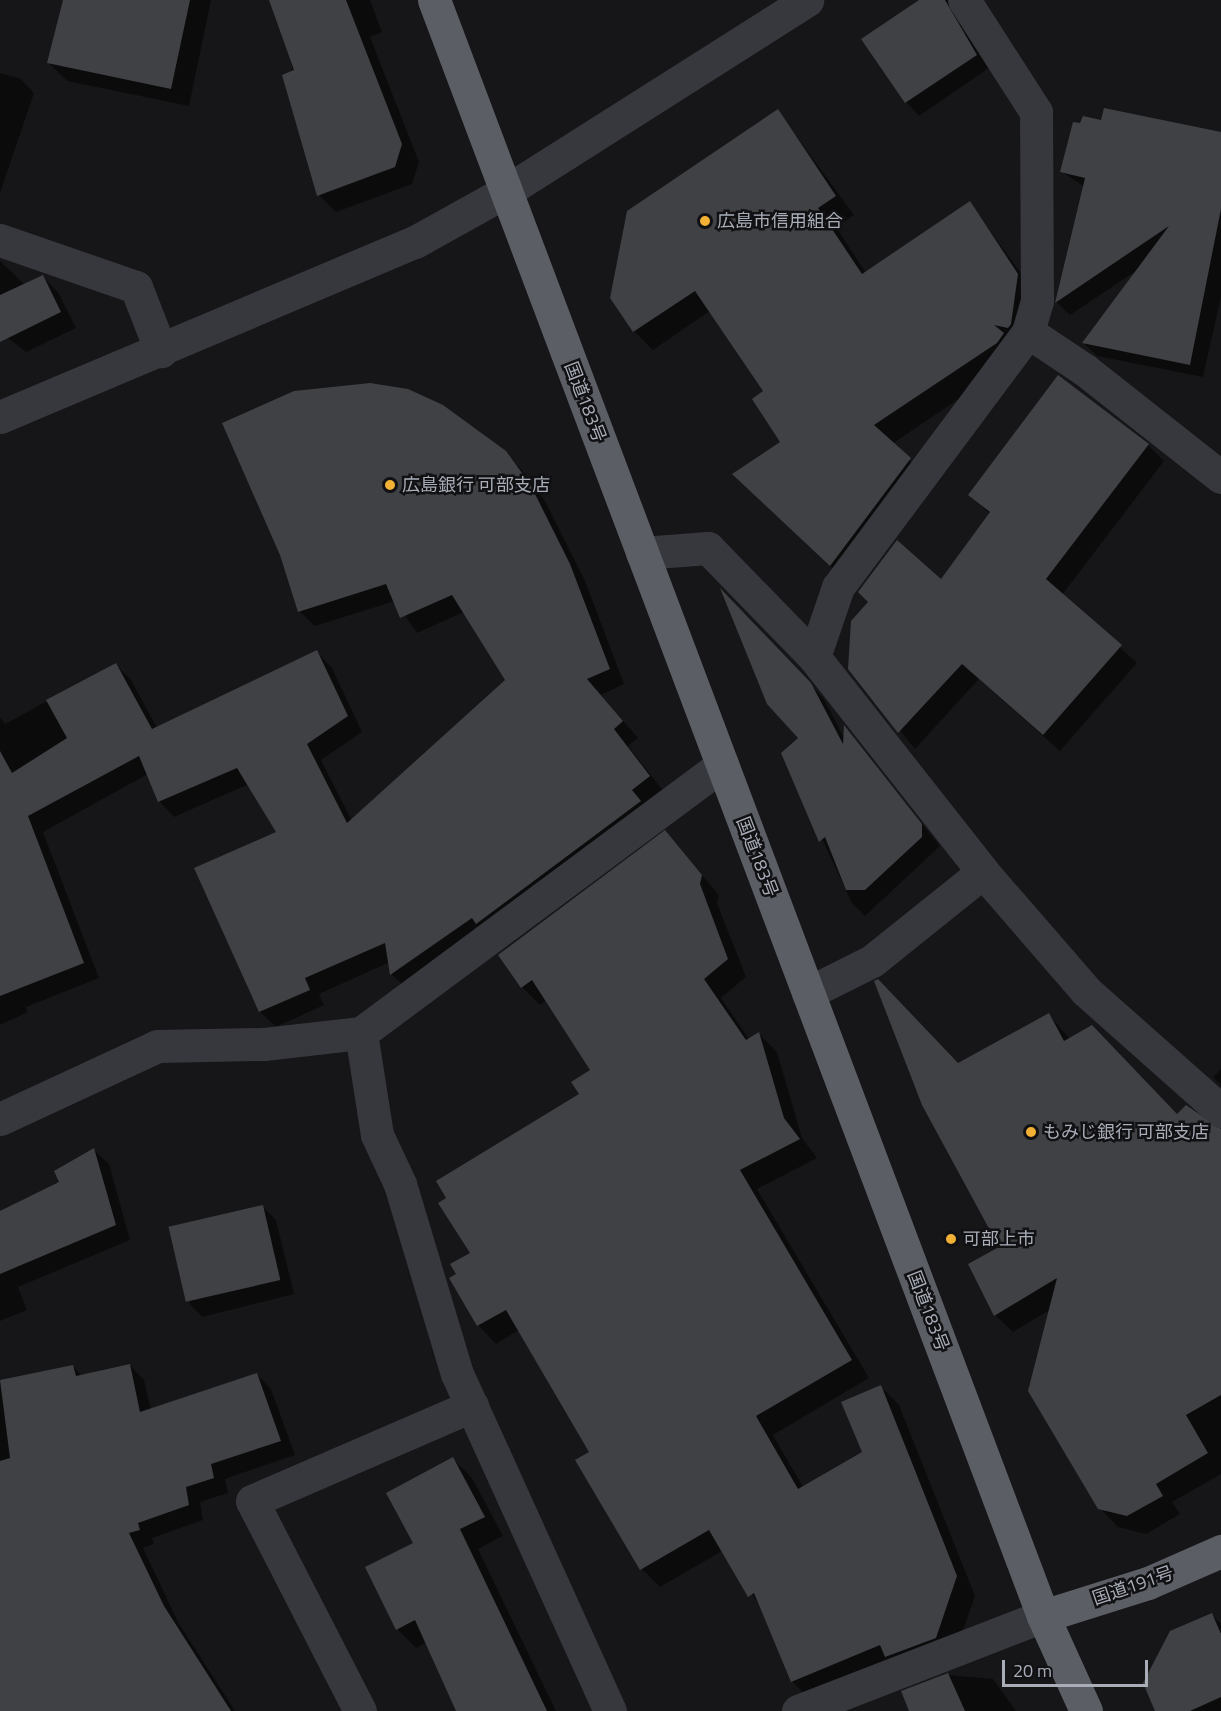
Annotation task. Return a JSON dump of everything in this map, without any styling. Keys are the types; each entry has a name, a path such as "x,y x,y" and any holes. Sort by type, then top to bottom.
{"highway":[{"name":"国道183号","path":"434,0 1043,1616 1086,1711"},
{"name":"国道191号","path":"1043,1616 1148,1583 1221,1551"}],"street":[{"path":"0,417 415,242 505,192 807,0"},
{"path":"814,657 837,587 1028,332 1037,301 1036,112 964,0"},
{"path":"0,240 136,286 161,351"},
{"path":"1028,332 1085,370 1221,477"},
{"path":"642,553 708,548 814,657 983,872 1086,991 1221,1111"},
{"path":"0,1119 157,1046 264,1044 361,1033 722,765"},
{"path":"808,993 872,961 983,872"},
{"path":"361,1033 377,1135 400,1184 457,1374 610,1711"},
{"path":"360,1711 252,1501 472,1406"},
{"path":"798,1711 1043,1616"}],"building":[{"path":"63,0 190,0 171,89 47,63"},
{"path":"269,0 346,0 402,144 395,167 317,196 282,75 294,70"},
{"path":"919,0 945,0 977,55 905,103 861,39"},
{"path":"1104,108 1221,132 1221,209 1190,365 1082,343 1169,226 1055,303 1085,178 1060,172 1073,122 1080,123 1083,116 1101,120"},
{"path":"778,109 836,196 818,208 862,274 970,201 1018,274 1011,324 1008,328 994,325 1004,333 997,343 874,425 911,458 830,566 732,474 780,442 752,399 763,391 695,291 633,332 610,298 627,211"},
{"path":"43,275 61,312 0,342 0,295"},
{"path":"1058,375 1149,444 1046,579 1122,645 1043,735 962,664 898,733 848,669 851,621 868,602 858,592 897,540 941,579 990,512 968,495"},
{"path":"370,383 408,389 443,405 506,451 530,484 570,564 610,669 587,679 623,721 614,729 650,776 632,790 641,801 476,924 472,918 390,975 385,943 305,978 310,990 259,1012 194,868 276,832 237,768 158,802 139,756 28,816 84,963 0,996 0,751 12,773 67,738 46,700 116,663 152,729 317,650 348,716 307,744 347,823 505,680 452,595 400,618 386,584 298,612 280,555 222,423 294,391"},
{"path":"720,588 811,683 843,744 844,725 922,824 922,837 865,890 846,890 825,837 819,842 781,753 798,738 767,704"},
{"path":"665,830 702,875 700,884 728,959 704,979 746,1040 759,1032 784,1118 800,1139 740,1170 852,1360 756,1416 798,1489 862,1452 841,1402 881,1385 957,1576 936,1638 885,1657 880,1645 791,1682 754,1593 748,1597 709,1530 640,1570 575,1460 589,1452 506,1310 477,1326 449,1278 456,1274 450,1264 470,1253 438,1203 446,1198 436,1181 579,1094 571,1082 590,1070 532,980 521,988 498,955"},
{"path":"878,979 958,1063 1049,1013 1064,1041 1092,1025 1177,1114 1186,1105 1221,1129 1221,1395 1186,1415 1208,1453 1156,1484 1163,1496 1127,1516 1098,1509 1028,1391 1057,1278 994,1316 968,1264 999,1247 922,1105 874,981"},
{"path":"94,1148 116,1225 0,1274 0,1211 59,1182 54,1171"},
{"path":"263,1205 280,1280 186,1302 168,1227"},
{"path":"130,1364 140,1412 257,1373 281,1441 211,1464 214,1478 186,1487 189,1505 138,1523 140,1530 129,1533 164,1606 231,1711 0,1711 0,1461 10,1458 0,1380 73,1365 76,1376"},
{"path":"453,1457 485,1517 460,1529 547,1711 456,1711 415,1620 396,1630 365,1567 413,1543 386,1493"},
{"path":"1212,1613 1221,1634 1221,1697 1190,1711 1155,1711 1143,1683 1170,1631"},
{"path":"948,1673 965,1711 909,1711 901,1691"}],"place":[{"name":"広島市信用組合","path":"705,221"},
{"name":"広島銀行 可部支店","path":"390,485"},
{"name":"もみじ銀行 可部支店","path":"1031,1132"},
{"name":"可部上市","path":"951,1239"}]}
